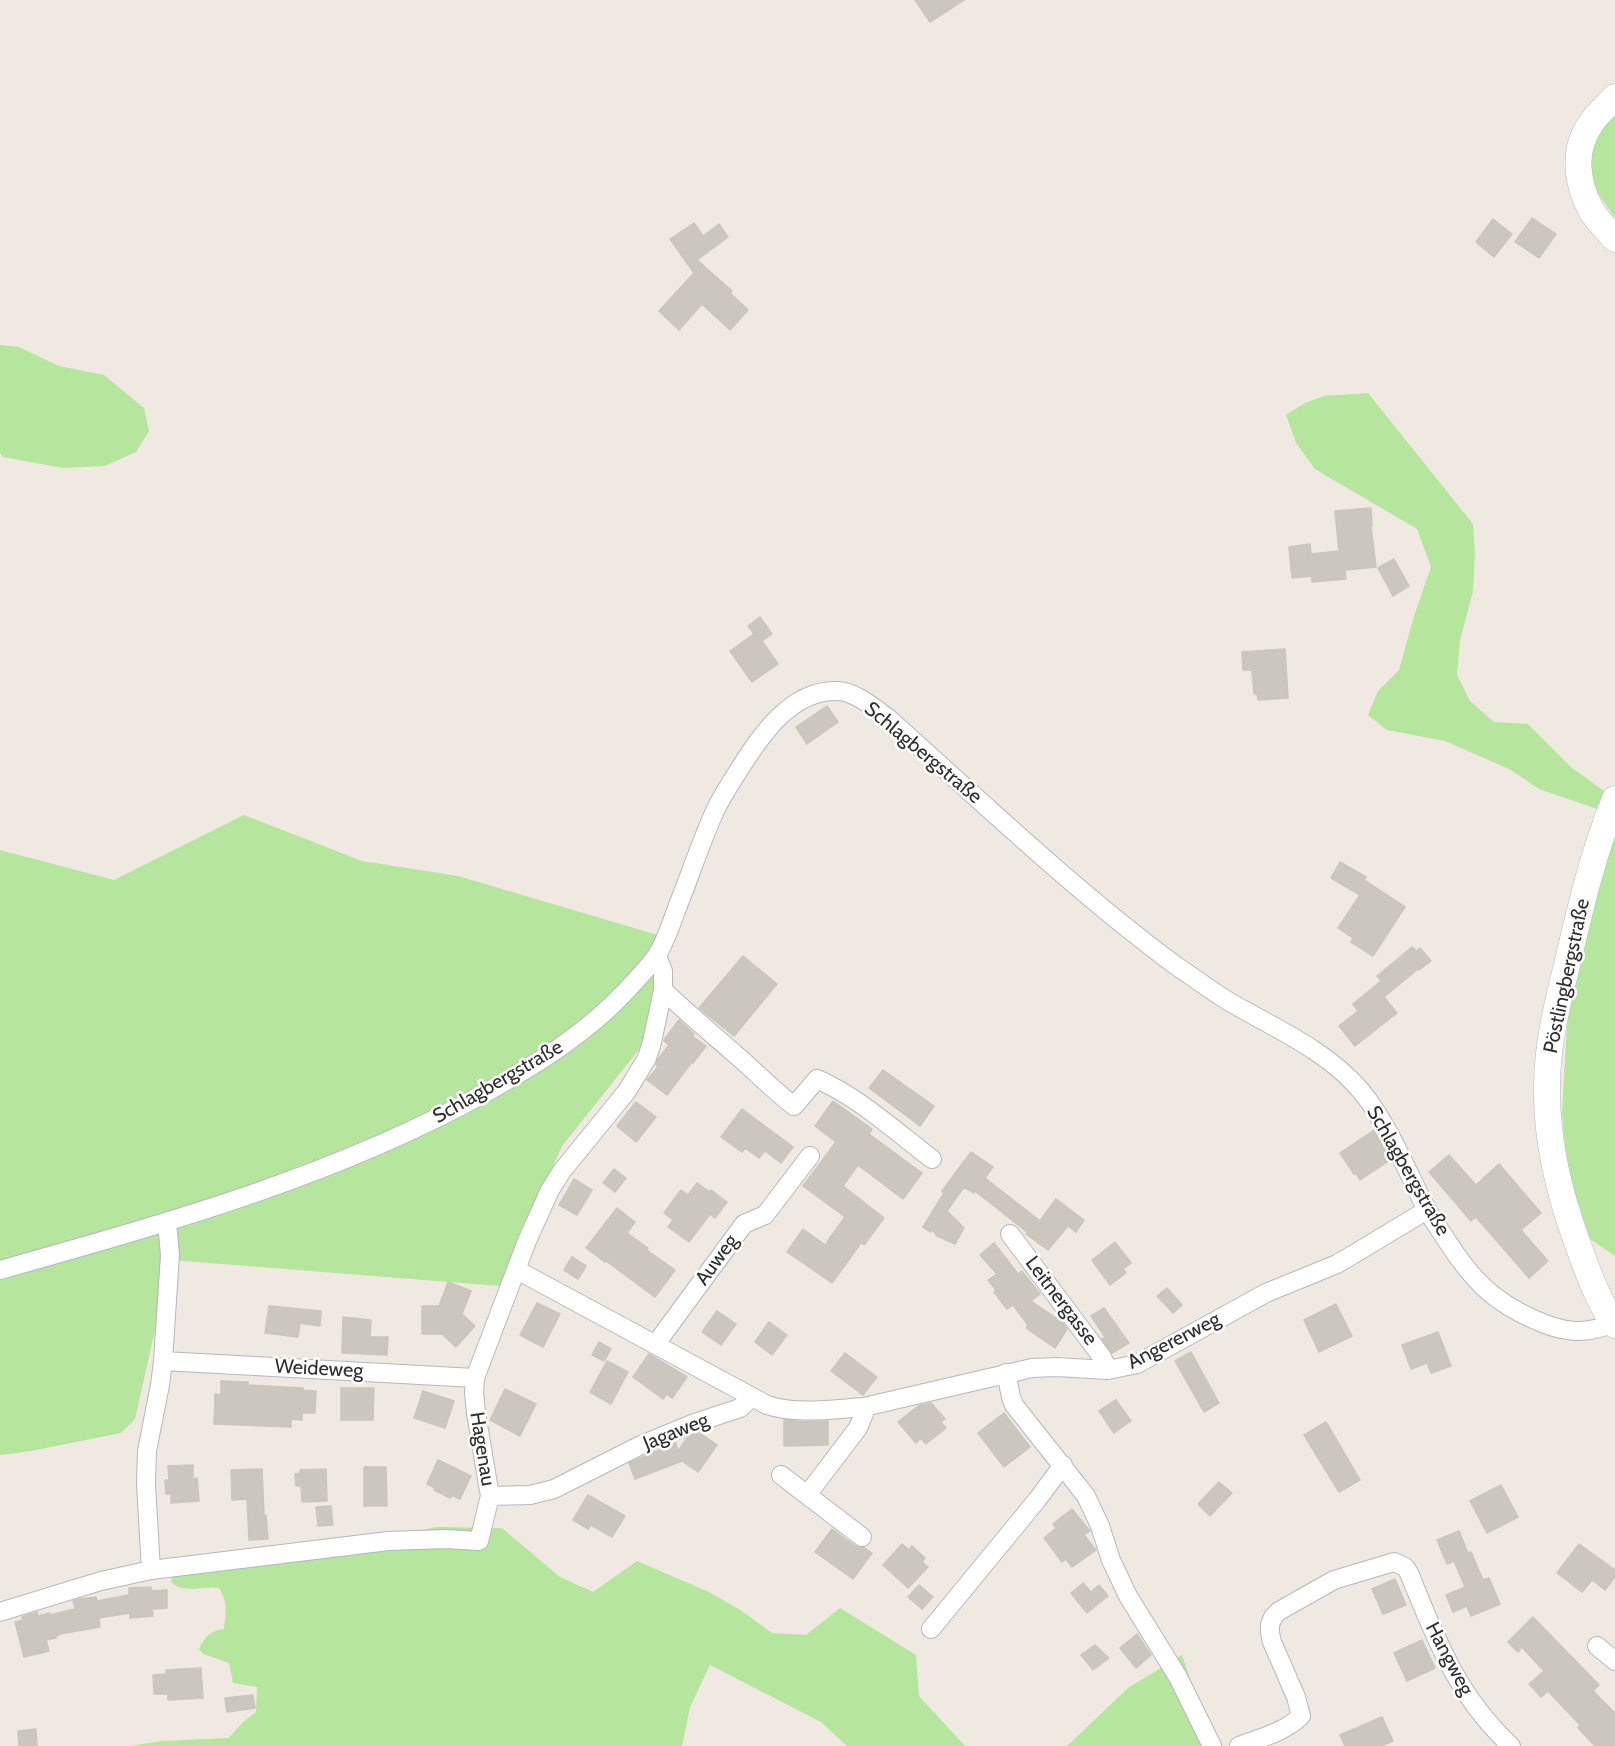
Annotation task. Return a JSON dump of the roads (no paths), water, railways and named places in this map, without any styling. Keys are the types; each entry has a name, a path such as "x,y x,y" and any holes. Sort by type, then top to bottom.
{"main road":[{"path":"1615,96 1586,131 1579,153 1578,169 1580,185 1592,212 1615,239"},
{"name":"Pöstlingbergstraße","path":"1614,1324 1585,1266 1569,1220 1555,1167 1548,1114 1547,1085 1551,1032 1577,923 1602,833 1615,799"}],"street":[{"name":"Schlagbergstraße","path":"0,1270 167,1222 295,1180 370,1150 446,1115 527,1070 597,1019 657,956 715,811 763,734 779,716 792,706 822,693 840,691 863,700 888,718 1036,851 1173,963 1227,1000 1310,1048 1347,1076 1376,1111 1427,1210 1462,1264 1487,1292 1508,1306 1551,1327 1565,1330 1593,1330 1614,1324"},
{"name":"Hagenau","path":"0,1612 101,1581 152,1570 388,1541 446,1539 479,1541 490,1496 476,1413 475,1378 538,1214 550,1190 562,1171 627,1091 647,1058 663,990 663,970 657,956"},
{"path":"663,990 794,1106 817,1079 857,1102 932,1159"},
{"name":"Auweg","path":"654,1345 744,1224 765,1215 810,1156"},
{"name":"Angererweg","path":"1006,1373 1043,1367 1108,1370 1131,1366 1266,1293 1336,1264 1427,1210"},
{"path":"152,1570 146,1484 147,1451 163,1361 170,1255 167,1222"},
{"name":"Leitnergasse","path":"1010,1234 1102,1356 1108,1370"},
{"path":"517,1269 767,1405 805,1410 864,1407 1006,1373 1014,1405 1086,1496 1128,1596 1178,1677 1212,1746"},
{"name":"Weideweg","path":"163,1361 475,1378"},
{"name":"Jagaweg","path":"490,1496 530,1496 554,1490 641,1445 702,1420 740,1408 752,1397"},
{"path":"807,1495 858,1428 864,1414 864,1407"},
{"path":"932,1629 1063,1465"},
{"path":"781,1475 862,1537"},
{"name":"Hangweg","path":"1239,1746 1280,1730 1301,1716 1290,1681 1272,1642 1270,1624 1273,1617 1292,1603 1334,1580 1394,1562 1400,1564 1409,1573 1433,1632 1457,1680 1483,1717 1511,1746"},
{"path":"1597,1646 1615,1661"}]}
